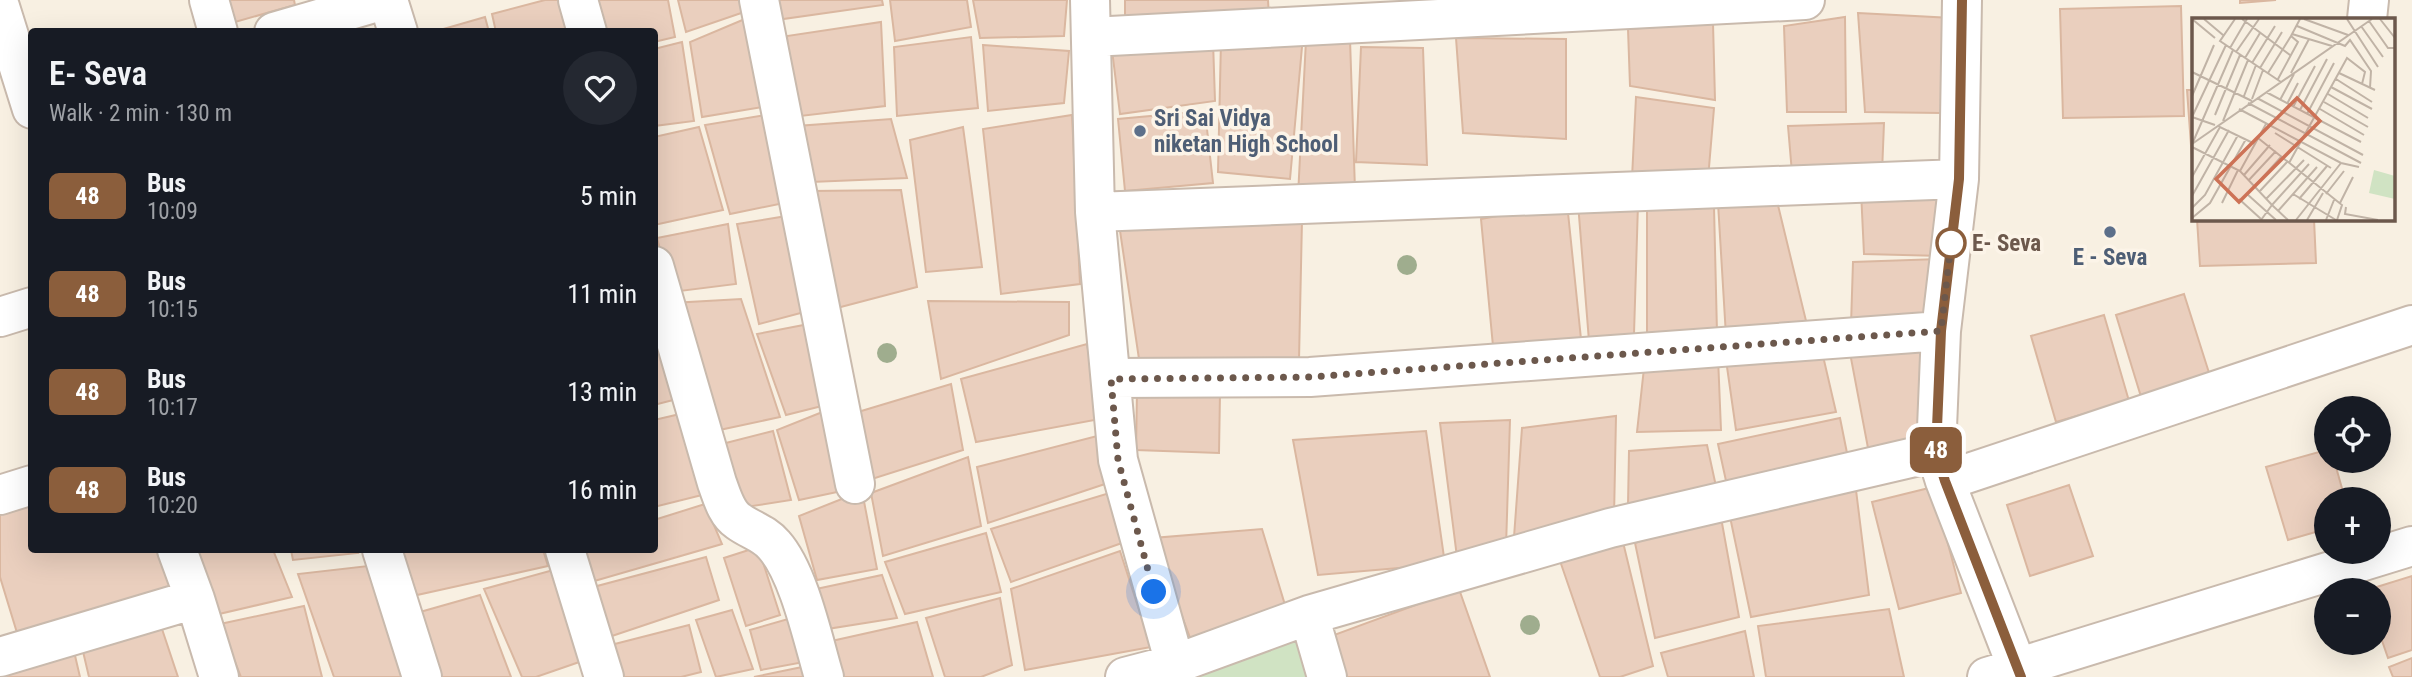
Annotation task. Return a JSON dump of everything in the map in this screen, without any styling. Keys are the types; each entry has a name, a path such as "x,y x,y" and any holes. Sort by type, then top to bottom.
{"street":[{"path":"209,0 217,28"},
{"path":"288,28 386,0 396,28"},
{"path":"578,0 586,28"},
{"path":"759,0 855,484"},
{"path":"1175,664 1118,460 1096,212 1090,18 1805,0"},
{"path":"1962,0 1959,179 1941,331 1940,466 2009,675 2412,546"},
{"path":"2367,18 2369,0"},
{"path":"0,7 23,108"},
{"path":"1096,212 1959,179"},
{"path":"658,280 724,501 736,520 774,544 790,567 824,677"},
{"path":"0,317 28,308"},
{"path":"1125,677 1175,664 1308,615 1610,528 1940,466 2412,325"},
{"path":"1111,379 1310,377 1941,331"},
{"path":"0,495 28,486"},
{"path":"178,553 219,677"},
{"path":"383,553 422,677"},
{"path":"566,553 604,677"},
{"path":"0,657 195,599"},
{"path":"1308,615 1326,677"}],"green space":[{"path":"1299,638 1308,677 1173,677"}],"building":[{"path":"214,0 294,0 295,5 221,26"},
{"path":"545,0 562,0 569,28 495,28 492,14"},
{"path":"591,0 668,0 675,37 658,41 658,28 600,28"},
{"path":"678,0 749,0 750,10 686,32"},
{"path":"773,0 882,0 883,5 776,20"},
{"path":"890,0 967,0 971,27 895,41"},
{"path":"973,0 1067,0 1064,36 980,38"},
{"path":"1125,0 1268,0 1269,17 1125,20"},
{"path":"2240,0 2276,0 2240,3"},
{"path":"2181,6 2184,116 2063,118 2060,9"},
{"path":"1858,13 1952,18 1941,113 1865,112"},
{"path":"752,16 768,106 702,117 690,42"},
{"path":"485,17 488,28 447,28"},
{"path":"1845,17 1846,112 1787,112 1784,26"},
{"path":"881,22 885,106 792,117 787,36"},
{"path":"1713,23 1715,100 1630,86 1628,29"},
{"path":"1303,36 1290,179 1218,172 1221,41"},
{"path":"971,37 978,108 897,116 894,47"},
{"path":"1456,38 1566,39 1566,139 1463,133"},
{"path":"1350,39 1355,190 1298,196 1306,40"},
{"path":"1213,41 1215,101 1120,114 1112,50"},
{"path":"682,42 694,121 658,126 658,48"},
{"path":"983,45 1069,51 1064,103 988,111"},
{"path":"1361,47 1423,48 1427,165 1356,162"},
{"path":"2187,90 2192,90 2192,159"},
{"path":"1636,97 1714,108 1708,179 1632,178"},
{"path":"1205,111 1213,183 1125,191 1118,119"},
{"path":"772,114 789,202 730,214 705,125"},
{"path":"1072,115 1080,284 1001,294 983,129"},
{"path":"891,119 907,178 811,182 797,126"},
{"path":"1884,123 1882,173 1792,173 1788,126"},
{"path":"699,127 723,210 658,224 658,136"},
{"path":"963,127 982,267 926,272 910,140"},
{"path":"1950,189 1942,256 1864,254 1861,191"},
{"path":"901,190 917,287 837,308 812,191"},
{"path":"1776,197 1808,329 1726,336 1718,203"},
{"path":"1647,200 1714,207 1717,333 1647,333"},
{"path":"1567,203 1581,339 1493,346 1481,219"},
{"path":"1578,203 1638,204 1634,334 1589,341"},
{"path":"793,215 812,310 759,324 737,224"},
{"path":"1302,220 1299,360 1139,359 1119,224"},
{"path":"2197,220 2314,220 2316,263 2200,266"},
{"path":"728,224 736,284 672,292 658,238"},
{"path":"1939,259 1929,320 1851,325 1853,262"},
{"path":"2184,294 2211,379 2142,400 2116,315"},
{"path":"741,299 780,417 710,432 672,303"},
{"path":"928,301 1069,302 1069,335 941,379"},
{"path":"2104,315 2129,401 2056,422 2031,336"},
{"path":"814,323 826,405 786,415 757,334"},
{"path":"661,343 677,399 658,404 658,344"},
{"path":"1820,343 1836,412 1736,430 1725,353"},
{"path":"1087,344 1100,419 976,442 961,379"},
{"path":"1931,346 1925,445 1868,448 1850,353"},
{"path":"1718,357 1721,430 1637,432 1645,359"},
{"path":"951,384 963,450 872,479 858,412"},
{"path":"1137,391 1220,393 1219,453 1136,450"},
{"path":"830,409 842,491 799,500 777,430"},
{"path":"680,414 702,495 658,506 658,419"},
{"path":"1616,416 1614,518 1514,537 1522,428"},
{"path":"1840,418 1849,463 1728,490 1718,444"},
{"path":"1510,420 1506,547 1457,557 1440,423"},
{"path":"773,431 791,500 739,508 718,445"},
{"path":"1426,431 1445,564 1318,575 1293,440"},
{"path":"1101,435 1105,484 988,523 977,467"},
{"path":"1707,445 1717,491 1628,505 1629,451"},
{"path":"2314,453 2314,473 2338,473 2342,487 2314,487 2314,532 2288,540 2266,467"},
{"path":"968,457 981,526 883,556 871,493"},
{"path":"2069,485 2093,556 2030,576 2007,505"},
{"path":"1933,487 1961,593 1899,609 1872,502"},
{"path":"1856,490 1869,595 1751,617 1729,512"},
{"path":"862,491 877,569 817,580 799,516"},
{"path":"1116,491 1122,543 1011,582 991,529"},
{"path":"28,500 28,553 165,553 178,596 18,636 0,577 0,507"},
{"path":"705,504 722,544 591,582 582,553 658,553 658,519"},
{"path":"1720,512 1739,617 1655,638 1635,543"},
{"path":"1262,529 1285,605 1192,643 1153,538"},
{"path":"986,533 1001,592 905,614 885,562"},
{"path":"1622,538 1653,666 1620,677 1600,677 1559,558"},
{"path":"758,547 780,615 746,626 724,558"},
{"path":"1120,551 1151,647 1025,670 1011,589"},
{"path":"196,553 274,553 292,597 219,614"},
{"path":"292,553 358,553 293,560"},
{"path":"402,553 544,553 548,566 417,595"},
{"path":"706,557 719,600 609,637 586,589"},
{"path":"368,566 404,677 334,677 298,574"},
{"path":"557,569 585,660 536,677 522,677 484,589"},
{"path":"882,575 897,618 827,629 816,589"},
{"path":"2412,576 2412,650 2388,658 2387,655 2391,655 2391,583"},
{"path":"1459,589 1490,677 1347,677 1334,635"},
{"path":"480,595 511,677 431,677 413,614"},
{"path":"1000,598 1012,665 981,677 945,677 926,618"},
{"path":"304,606 322,677 241,677 220,624"},
{"path":"1889,609 1904,677 1766,677 1758,626"},
{"path":"732,610 753,669 716,677 696,620"},
{"path":"795,617 804,662 761,670 750,630"},
{"path":"917,622 933,677 839,677 827,642"},
{"path":"160,623 178,677 89,677 81,643"},
{"path":"689,625 701,672 681,677 611,677 603,647"},
{"path":"1745,631 1754,677 1668,677 1661,653"},
{"path":"73,647 80,677 8,677 6,670"},
{"path":"2412,658 2412,677 2393,677 2389,667"},
{"path":"807,666 808,677 754,677"}],"bus line":[{"name":"48","path":"1962,0 1959,179 1941,331 1936,452 2021,677"}],"place":[{"name":"Sri Sai Vidya niketan High School","path":"1140,131"},
{"name":"E - Seva","path":"2110,232"},
{"name":"E- Seva","path":"1951,243"}],"route":[{"path":"1154,592 1118,460 1111,379 1310,377 1941,331 1951,243"}]}
